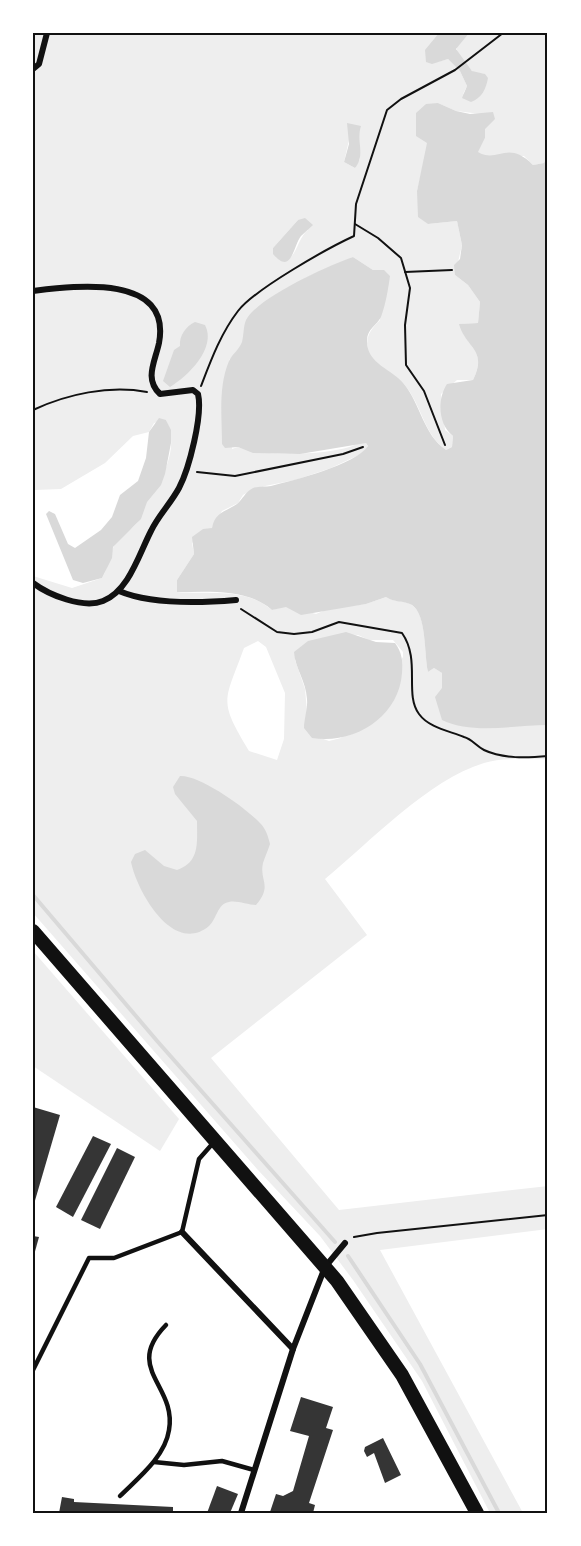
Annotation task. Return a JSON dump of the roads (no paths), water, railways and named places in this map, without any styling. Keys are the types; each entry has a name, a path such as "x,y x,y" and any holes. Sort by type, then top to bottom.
{"main road":[{"path":"33,931 325,1266 367,1322 402,1375 477,1513"}],"street":[{"path":"33,69 39,64 47,33"},
{"path":"33,291 103,287 143,297 154,309 160,324 159,342 150,380 160,394 193,390 198,394 200,402 195,431 180,486 153,527 119,591 102,602 82,603 33,583"},
{"path":"119,591 138,599 236,600"},
{"path":"182,1232 293,1348"},
{"path":"241,1513 293,1348 325,1266 345,1243"}],"lane":[{"path":"33,1370 89,1258 114,1258 182,1232 199,1159 217,1140"},
{"path":"120,1496 154,1462 169,1431 170,1408 151,1374 148,1355 153,1337 165,1325"},
{"path":"154,1462 184,1465 222,1461 254,1470"}],"waterway":[{"path":"33,895 158,1042 335,1242"},
{"path":"348,1256 420,1364 499,1513"}]}
